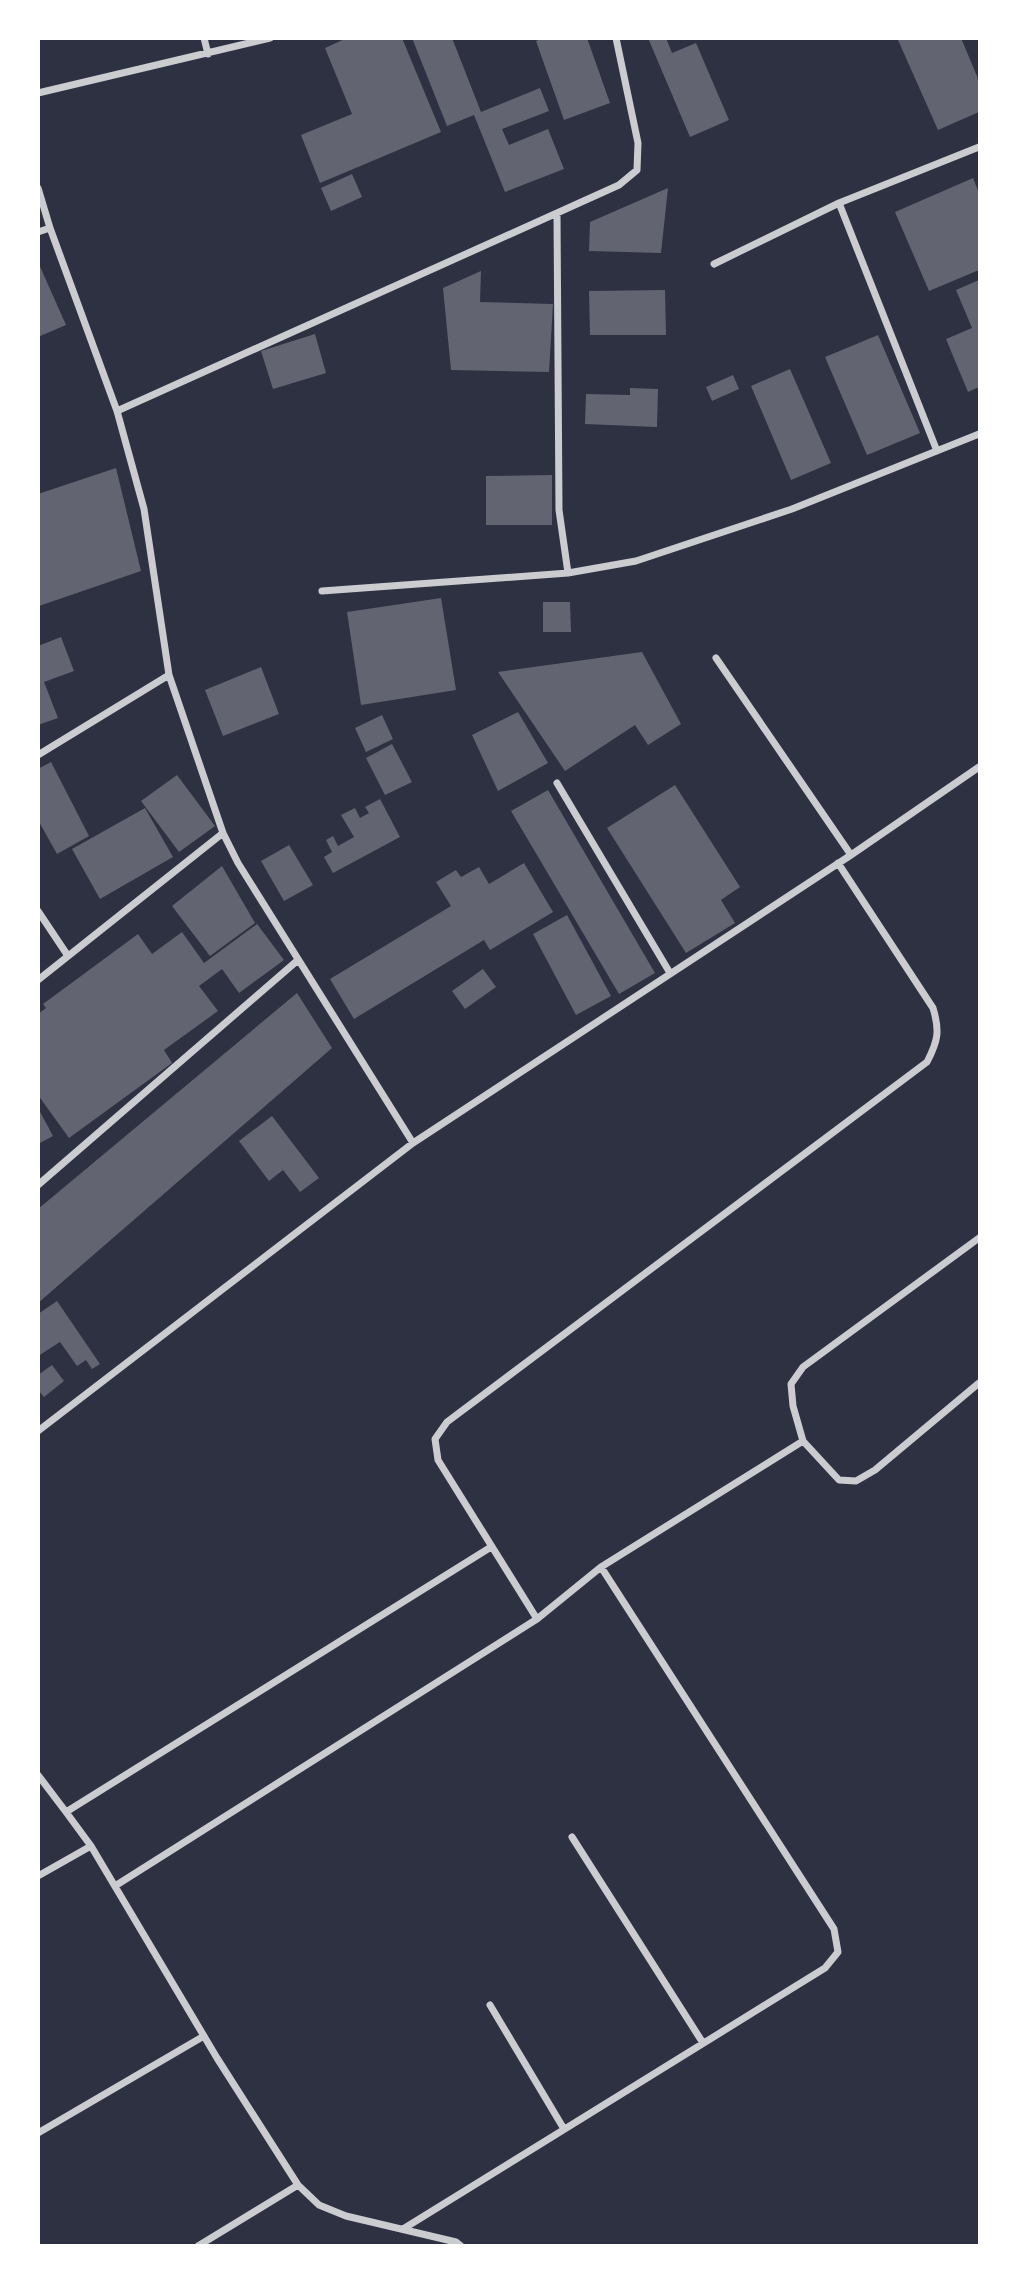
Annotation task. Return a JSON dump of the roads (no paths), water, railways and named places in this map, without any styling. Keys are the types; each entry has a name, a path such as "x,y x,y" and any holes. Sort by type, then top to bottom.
{"street":[{"path":"204,38 208,54"},
{"path":"38,93 270,38"},
{"path":"117,411 619,185 637,170 638,143 616,38"},
{"path":"714,264 839,203 979,147"},
{"path":"38,188 117,411 144,509 169,675 223,833 237,863 413,1143"},
{"path":"839,203 937,451"},
{"path":"557,213 559,510 568,573"},
{"path":"38,232 50,228"},
{"path":"322,591 568,573 636,561 792,509 979,434"},
{"path":"716,658 850,855"},
{"path":"38,755 169,675"},
{"path":"38,1431 413,1143 979,767"},
{"path":"557,783 670,974"},
{"path":"38,980 223,833"},
{"path":"537,1619 438,1460 435,1439 447,1422 927,1062 935,1046 939,1026 933,1008 838,863"},
{"path":"38,911 68,956"},
{"path":"38,1185 298,960"},
{"path":"979,1238 803,1367 791,1384 793,1406 803,1441 838,1480 856,1481 875,1470 979,1383"},
{"path":"115,1886 537,1619 601,1567 803,1441"},
{"path":"66,1812 491,1547"},
{"path":"403,2229 825,1968 838,1952 834,1929 601,1567"},
{"path":"38,1774 91,1846 204,2036 298,2185 319,2205 346,2216 461,2245"},
{"path":"572,1837 703,2043"},
{"path":"38,1876 91,1846"},
{"path":"490,2005 564,2129"},
{"path":"38,2133 204,2036"},
{"path":"198,2245 298,2185"}]}
